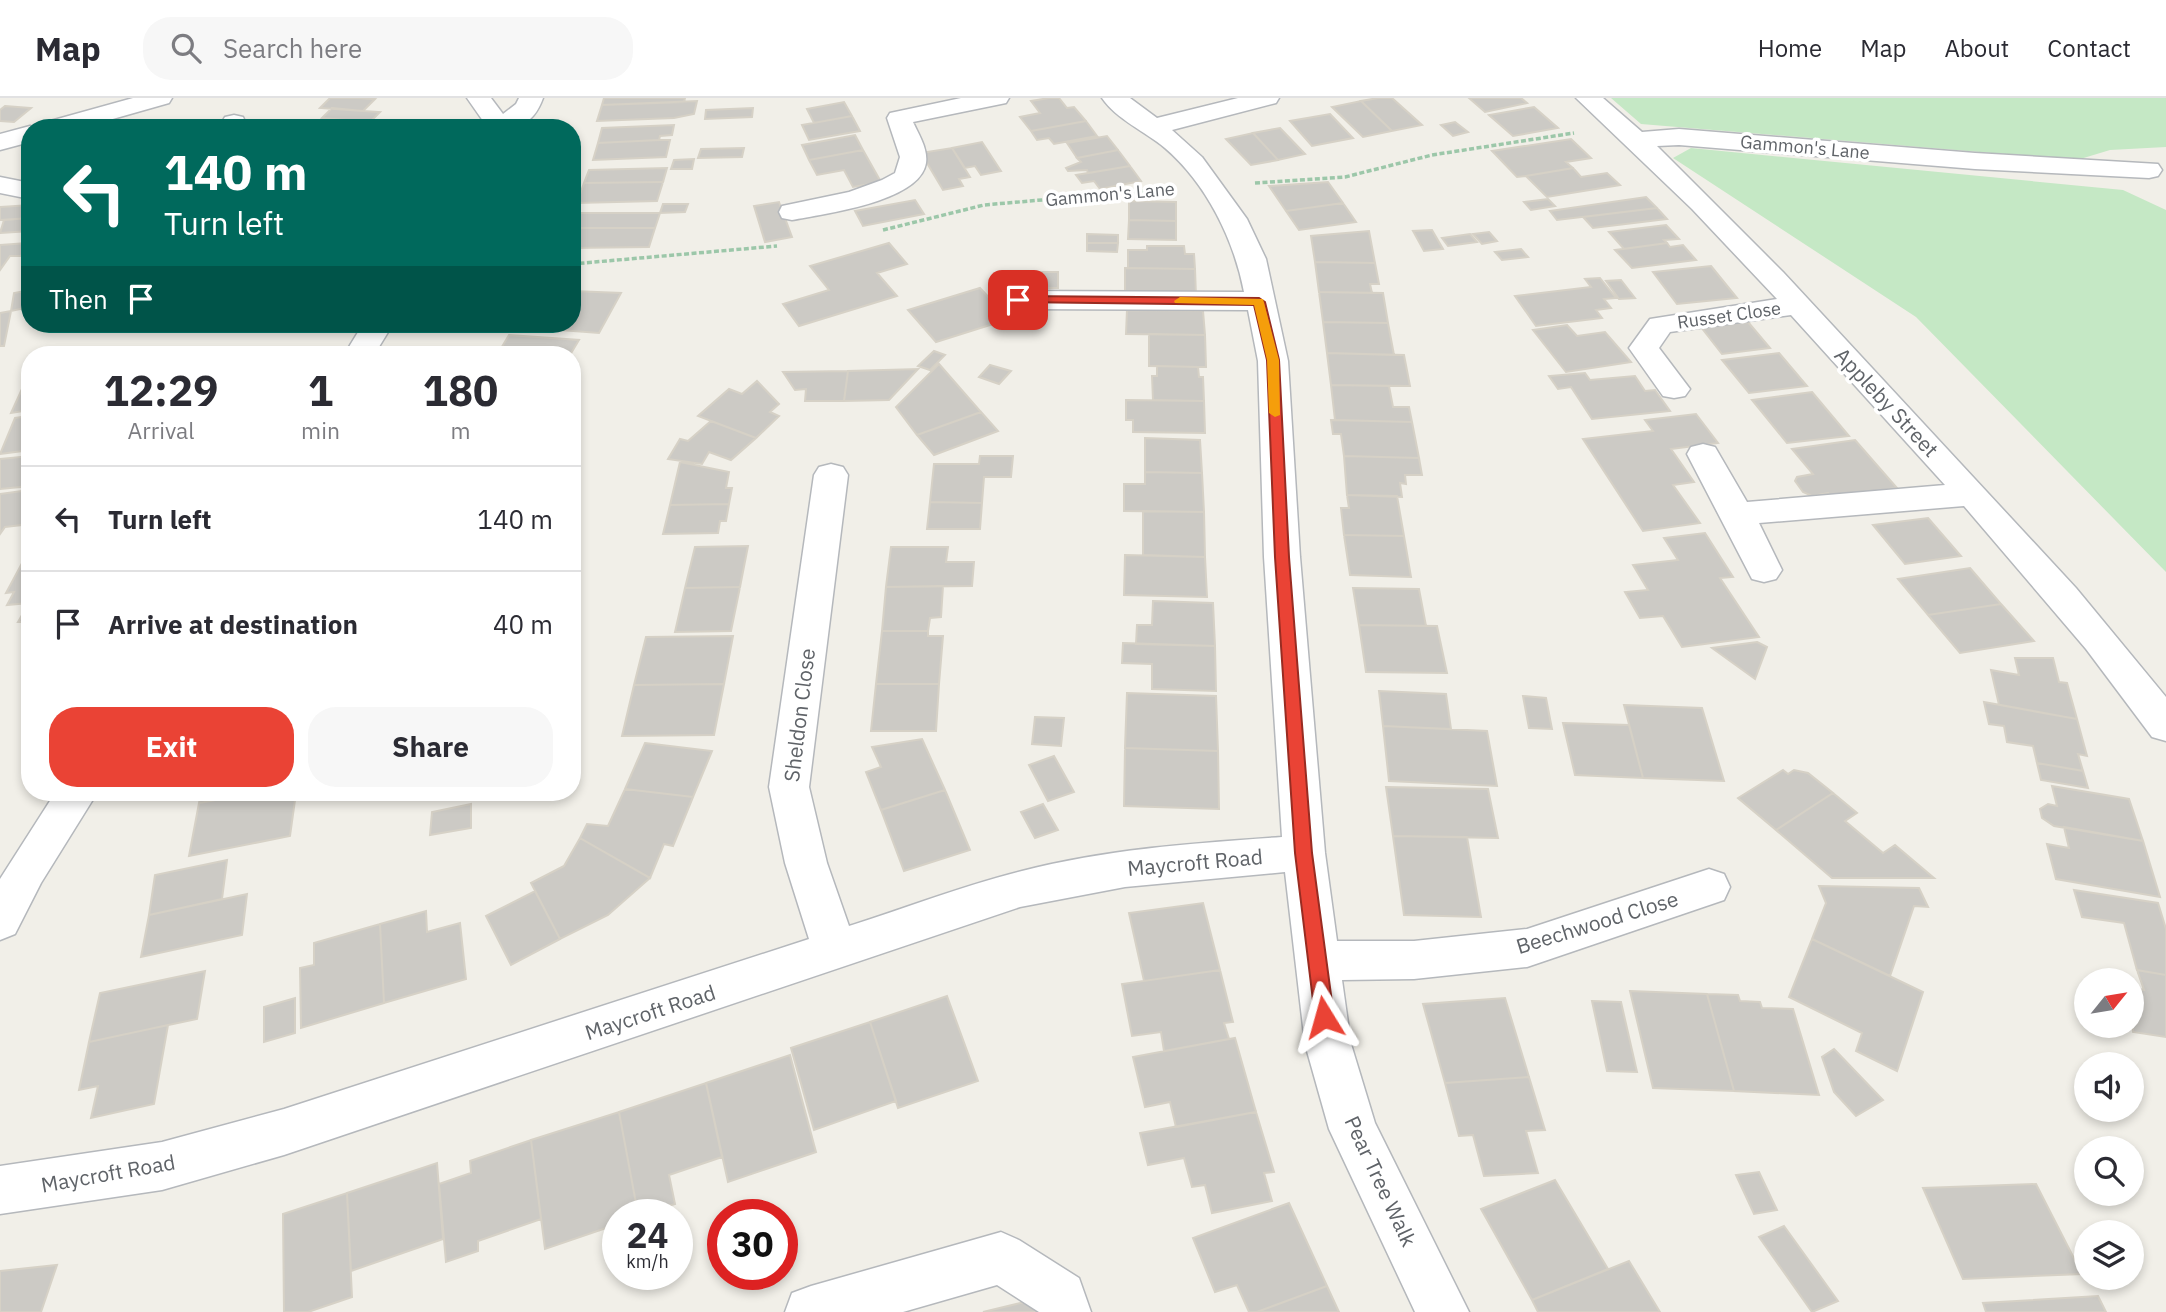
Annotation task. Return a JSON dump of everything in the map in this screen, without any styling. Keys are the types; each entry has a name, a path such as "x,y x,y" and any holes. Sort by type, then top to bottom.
{"street":[{"path":"84,119 160,98"},
{"path":"479,98 494,119"},
{"path":"513,119 527,108 531,98"},
{"path":"792,212 887,188 907,176 912,167 910,142 899,118 997,98"},
{"name":"Pear Tree Walk","path":"1114,98 1193,162 1221,198 1252,259 1273,360 1282,557 1304,853 1328,1044 1353,1129 1443,1312"},
{"path":"1153,127 1267,98"},
{"name":"Appleby Street","path":"1588,98 1692,191 1972,494 2132,678 2166,726"},
{"name":"Gammon's Lane","path":"1629,133 1973,160 2149,170"},
{"path":"0,142 21,136"},
{"path":"0,186 21,190"},
{"path":"1018,300 1259,302"},
{"name":"Russet Close","path":"1674,389 1644,348 1660,325 1797,305"},
{"path":"1703,454 1737,514 1764,570"},
{"name":"Sheldon Close","path":"831,475 789,787 806,863 835,951"},
{"path":"1737,514 1972,494"},
{"path":"0,921 26,871 72,801"},
{"name":"Maycroft Road","path":"0,1190 162,1166 284,1132 1020,889 1073,876 1178,862 1304,853"},
{"name":"Beechwood Close","path":"1317,961 1413,960 1527,948 1709,887"},
{"path":"811,1312 1001,1258 1061,1296 1065,1312"}],"path":[{"path":"1221,198 1241,195 1235,184 1345,177 1432,155 1629,133"},
{"name":"Gammon's Lane","path":"883,230 984,205 1009,202 1193,187 1204,201 1221,198"},
{"path":"581,263 778,246"}],"green space":[{"path":"1611,98 2166,98 2166,147 2110,150 2077,160 1641,124"},
{"path":"1691,148 2123,190 2166,210 2166,572 1916,317 1673,158"}],"building":[{"path":"330,98 375,99 363,111 320,108"},
{"path":"604,98 685,98 684,102 602,105"},
{"path":"1059,98 1067,108 1074,107 1086,121 1031,131 1020,117 1040,113 1031,101"},
{"path":"1392,98 1422,125 1392,131 1361,101"},
{"path":"1469,98 1521,98 1527,103 1485,112"},
{"path":"697,101 694,114 674,118 597,121 602,105"},
{"path":"1361,101 1392,131 1363,137 1332,107"},
{"path":"844,102 852,116 814,123 807,109"},
{"path":"5,106 31,108 14,122 0,121 0,110"},
{"path":"1534,107 1558,128 1513,136 1489,115"},
{"path":"332,108 380,112 373,119 322,118"},
{"path":"753,108 752,117 705,119 706,110"},
{"path":"1330,114 1353,138 1312,146 1290,121"},
{"path":"852,116 860,131 809,140 802,125"},
{"path":"1086,121 1097,136 1054,144 1049,138 1037,140 1031,131"},
{"path":"1455,122 1468,132 1453,136 1441,125"},
{"path":"674,125 672,135 660,136 659,140 598,143 602,128"},
{"path":"1280,128 1305,154 1278,160 1253,133"},
{"path":"1253,133 1278,160 1251,165 1226,139"},
{"path":"855,135 863,150 809,160 802,145"},
{"path":"1107,136 1118,150 1077,158 1067,143"},
{"path":"1571,139 1591,158 1566,162 1573,168 1526,176 1517,177 1492,151"},
{"path":"670,140 666,157 593,160 598,143"},
{"path":"982,142 1001,171 981,175 975,166 965,168 952,148"},
{"path":"744,148 742,157 698,158 701,149"},
{"path":"952,148 970,177 959,179 963,186 943,190 921,153"},
{"path":"863,150 881,182 853,187 844,170 817,175 809,160"},
{"path":"1118,150 1130,166 1088,173 1087,170 1068,171 1066,168 1081,162 1077,158"},
{"path":"694,159 692,169 671,169 674,160"},
{"path":"1130,166 1141,181 1100,189 1094,181 1082,183 1076,175"},
{"path":"667,168 663,182 584,183 589,170"},
{"path":"1573,168 1581,177 1607,173 1620,185 1547,197 1526,176"},
{"path":"663,182 657,201 581,203 584,183"},
{"path":"1328,182 1343,203 1286,211 1269,186"},
{"path":"1646,197 1657,208 1557,220 1550,211"},
{"path":"1548,199 1555,206 1531,210 1524,202"},
{"path":"915,200 924,214 863,226 855,211"},
{"path":"1129,201 1176,202 1176,221 1129,220"},
{"path":"779,202 792,237 765,242 754,206"},
{"path":"1343,203 1356,222 1299,230 1286,211"},
{"path":"663,204 688,204 685,212 660,213"},
{"path":"21,206 21,219 0,220 0,207"},
{"path":"1657,208 1667,219 1593,228 1583,217"},
{"path":"581,213 660,213 655,228 581,228"},
{"path":"21,219 21,232 0,233 4,220"},
{"path":"1129,220 1176,221 1176,240 1128,239"},
{"path":"1666,225 1679,239 1624,249 1609,232"},
{"path":"581,228 655,228 649,247 581,248"},
{"path":"1432,230 1443,249 1424,251 1413,231"},
{"path":"1369,231 1375,263 1315,262 1311,236"},
{"path":"1489,232 1497,241 1482,244 1473,234"},
{"path":"1087,234 1118,235 1118,243 1087,243"},
{"path":"1470,234 1477,242 1448,246 1442,238"},
{"path":"889,243 907,264 877,273 897,296 799,326 783,304 829,290 810,266"},
{"path":"1087,243 1118,243 1117,252 1087,251"},
{"path":"1667,243 1670,247 1683,245 1696,260 1632,268 1615,250"},
{"path":"21,244 21,256 10,256 0,270 0,245"},
{"path":"1147,246 1184,246 1185,254 1194,254 1195,269 1128,268 1128,250 1147,250"},
{"path":"1521,249 1528,257 1502,260 1495,252"},
{"path":"1315,262 1375,263 1379,284 1370,284 1372,293 1319,292"},
{"path":"1711,266 1737,298 1677,304 1653,272"},
{"path":"1125,268 1195,269 1196,296 1125,295"},
{"path":"1026,272 1058,272 1058,288 1025,288"},
{"path":"1600,278 1616,298 1604,299 1611,308 1596,310 1602,318 1536,326 1515,296 1591,287 1585,279"},
{"path":"1621,280 1635,298 1619,299 1606,281"},
{"path":"980,288 1009,319 936,342 908,310"},
{"path":"581,291 621,293 599,333 581,332"},
{"path":"21,292 21,309 11,311 14,293"},
{"path":"1319,292 1383,293 1388,323 1323,322"},
{"path":"1127,310 1203,311 1205,335 1126,334"},
{"path":"11,311 4,346 0,346 0,313"},
{"path":"1323,322 1388,323 1394,355 1327,353"},
{"path":"1748,322 1770,348 1722,354 1701,327"},
{"path":"1567,325 1577,336 1605,332 1631,362 1566,372 1533,330"},
{"path":"1149,334 1205,335 1206,367 1149,366"},
{"path":"509,335 579,340 575,346 502,346"},
{"path":"934,351 945,355 930,370 918,366"},
{"path":"1327,353 1404,355 1410,386 1331,385"},
{"path":"1779,353 1807,386 1749,393 1722,360"},
{"path":"939,364 981,412 917,435 896,407"},
{"path":"990,365 1011,371 999,384 979,377"},
{"path":"1157,366 1198,367 1199,377 1203,377 1204,401 1153,400 1152,376 1157,376"},
{"path":"918,369 889,400 844,401 848,371"},
{"path":"848,371 844,401 805,401 806,389 795,390 783,372"},
{"path":"1585,373 1590,380 1635,376 1645,391 1655,390 1670,411 1592,419 1571,387 1558,389 1549,376"},
{"path":"757,381 779,404 770,412 779,416 756,438 698,416 729,389 742,394"},
{"path":"1331,385 1389,386 1393,407 1409,407 1412,422 1335,420"},
{"path":"21,391 21,411 11,413"},
{"path":"1812,392 1849,436 1787,443 1752,400"},
{"path":"1126,400 1204,401 1205,433 1133,432 1133,420 1126,420"},
{"path":"981,412 998,431 934,455 917,435"},
{"path":"1696,414 1718,443 1671,449 1694,482 1673,485 1700,523 1643,531 1583,439 1653,431 1645,420"},
{"path":"21,417 21,451 0,454 15,418"},
{"path":"1331,420 1412,422 1419,458 1344,456 1341,434 1333,434"},
{"path":"711,421 756,438 731,460 709,452 702,464 668,459 680,439 688,441"},
{"path":"1145,438 1200,440 1202,473 1145,472"},
{"path":"1855,440 1897,488 1832,497 1828,493 1812,496 1803,492 1795,481 1797,477 1813,474 1792,449"},
{"path":"980,456 1013,456 1011,477 984,477 982,503 930,502 934,464 979,464"},
{"path":"1344,456 1419,458 1422,475 1405,475 1406,484 1400,483 1402,497 1347,495"},
{"path":"21,457 21,487 0,489 0,459"},
{"path":"680,462 729,472 726,488 732,488 729,504 670,505"},
{"path":"1145,472 1202,473 1204,512 1124,511 1124,484 1145,484"},
{"path":"21,491 21,525 5,527 0,534 0,494"},
{"path":"1347,495 1397,496 1404,536 1344,535 1341,508 1349,508"},
{"path":"930,502 982,503 980,529 927,529"},
{"path":"729,504 726,521 720,521 718,533 663,534 670,505"},
{"path":"1143,511 1204,512 1205,557 1143,555"},
{"path":"1928,518 1961,556 1905,564 1873,525"},
{"path":"1705,533 1733,577 1720,578 1759,637 1682,647 1663,616 1640,618 1625,592 1648,590 1633,565 1678,560 1664,538"},
{"path":"1344,535 1404,536 1411,577 1350,575"},
{"path":"748,546 740,587 685,588 695,547"},
{"path":"891,547 948,547 946,562 974,562 972,586 886,587"},
{"path":"1125,555 1205,557 1207,597 1124,595"},
{"path":"21,565 21,604 7,605 14,592 6,593"},
{"path":"1970,568 2001,604 1928,615 1898,579"},
{"path":"943,586 941,617 930,618 928,631 882,631 886,587"},
{"path":"740,587 731,631 675,632 685,588"},
{"path":"1353,588 1419,589 1426,626 1359,625"},
{"path":"1153,601 1213,603 1215,646 1136,644 1137,625 1152,625"},
{"path":"2001,604 2034,641 1960,653 1928,615"},
{"path":"1359,625 1437,626 1447,673 1366,672"},
{"path":"882,631 928,631 928,636 943,636 939,684 876,684"},
{"path":"733,636 724,684 634,685 646,637"},
{"path":"1757,642 1767,647 1755,679 1712,648"},
{"path":"1123,643 1215,646 1216,691 1152,689 1152,664 1122,663"},
{"path":"2015,658 2053,658 2059,682 2067,683 2077,719 1999,705 1991,670 2019,675"},
{"path":"724,684 714,735 622,736 634,685"},
{"path":"876,684 939,684 936,731 871,731"},
{"path":"1379,691 1446,694 1451,729 1383,726"},
{"path":"1127,693 1216,696 1218,751 1125,748"},
{"path":"1523,696 1546,698 1552,729 1529,728"},
{"path":"1984,702 2077,719 2087,756 2078,754 2083,771 2037,763 2033,746 2007,742 2004,726 1989,724"},
{"path":"1624,705 1702,708 1724,781 1643,778"},
{"path":"1035,717 1064,718 1061,746 1032,744"},
{"path":"1563,723 1629,725 1643,778 1575,775"},
{"path":"1383,726 1487,731 1497,786 1389,781"},
{"path":"922,739 945,790 881,810 866,772 881,767 872,747"},
{"path":"645,743 712,751 693,797 625,789"},
{"path":"1125,748 1218,751 1219,809 1124,806"},
{"path":"1054,756 1074,792 1048,801 1029,765"},
{"path":"2037,763 2083,771 2088,788 2041,780"},
{"path":"1783,770 1788,774 1794,770 1808,773 1833,793 1776,830 1738,798"},
{"path":"2052,786 2129,799 2143,841 2054,826 2042,818 2040,809 2048,804 2057,806"},
{"path":"1386,787 1488,789 1498,838 1393,836"},
{"path":"625,789 693,797 673,846 664,844 650,878 580,838 587,824 608,826"},
{"path":"945,790 970,850 904,871 881,810"},
{"path":"1833,793 1857,813 1845,821 1883,853 1895,845 1934,878 1832,878 1776,830"},
{"path":"295,801 290,836 189,856 199,803"},
{"path":"471,804 471,828 430,835 432,812"},
{"path":"1043,804 1058,830 1035,838 1021,812"},
{"path":"2064,827 2143,841 2160,897 2056,879 2047,844 2069,848"},
{"path":"1393,836 1467,837 1481,917 1404,915"},
{"path":"580,838 650,878 608,915 560,939 531,883 564,866"},
{"path":"227,860 222,899 149,915 155,875"},
{"path":"1819,886 1919,888 1928,907 1914,906 1890,976 1812,939 1826,903"},
{"path":"2074,890 2158,903 2166,929 2166,975 2136,968 2124,923 2082,917"},
{"path":"535,891 560,939 511,965 486,916"},
{"path":"247,894 242,935 141,957 149,915"},
{"path":"1203,903 1220,970 1144,981 1129,913"},
{"path":"426,911 427,932 460,923 466,979 384,1003 380,924"},
{"path":"380,924 384,1003 301,1028 300,968 314,965 314,943"},
{"path":"1812,939 1923,992 1897,1071 1856,1051 1862,1033 1789,997"},
{"path":"1220,970 1233,1022 1224,1023 1229,1039 1164,1051 1161,1032 1132,1036 1122,984"},
{"path":"205,971 197,1019 89,1042 100,993"},
{"path":"2144,971 2166,975 2166,1037 2144,1034"},
{"path":"1630,991 1707,994 1734,1091 1653,1088"},
{"path":"1707,994 1738,995 1740,1001 1760,1002 1762,1008 1793,1009 1819,1095 1734,1091"},
{"path":"947,996 978,1081 898,1108 870,1022"},
{"path":"295,998 295,1033 264,1042 264,1007"},
{"path":"1505,998 1529,1077 1445,1083 1423,1004"},
{"path":"1592,1001 1621,1002 1637,1072 1607,1071"},
{"path":"870,1022 896,1101 814,1130 791,1048"},
{"path":"168,1025 154,1104 91,1118 98,1086 79,1090 89,1042"},
{"path":"1235,1038 1256,1112 1176,1127 1170,1102 1145,1107 1133,1057"},
{"path":"1834,1049 1883,1100 1856,1116 1834,1092 1822,1057"},
{"path":"790,1055 816,1152 728,1182 706,1083"},
{"path":"1529,1077 1545,1130 1526,1131 1538,1173 1484,1176 1473,1135 1459,1136 1445,1083"},
{"path":"706,1083 722,1157 669,1175 674,1199 635,1199 619,1112"},
{"path":"619,1112 635,1199 602,1199 602,1229 545,1249 531,1140"},
{"path":"1256,1112 1274,1172 1264,1173 1272,1201 1212,1213 1205,1185 1192,1187 1184,1158 1148,1165 1140,1133"},
{"path":"531,1140 541,1219 478,1241 478,1251 446,1262 439,1184 471,1173 470,1161"},
{"path":"437,1163 443,1239 351,1271 347,1193"},
{"path":"1759,1172 1777,1210 1754,1214 1736,1175"},
{"path":"1555,1180 1608,1269 1532,1300 1481,1209"},
{"path":"2036,1184 2074,1258 2074,1274 1963,1279 1923,1188"},
{"path":"347,1193 352,1297 308,1312 284,1312 283,1214"},
{"path":"1289,1203 1327,1286 1257,1312 1249,1312 1237,1285 1215,1292 1193,1238"},
{"path":"1784,1226 1838,1301 1812,1312 1759,1237"},
{"path":"1629,1261 1660,1312 1538,1312 1532,1300"},
{"path":"57,1265 41,1312 0,1312 0,1271"},
{"path":"1327,1286 1339,1312 1257,1312"},
{"path":"2098,1296 2106,1312 1986,1312 1983,1303"},
{"path":"1033,1300 1036,1312 983,1312"}],"slow traffic":[{"path":"1180,301 1259,302 1273,360 1275,413"}],"route":[{"path":"1018,300 1259,302 1273,360 1282,557 1304,853 1324,1017"}]}
